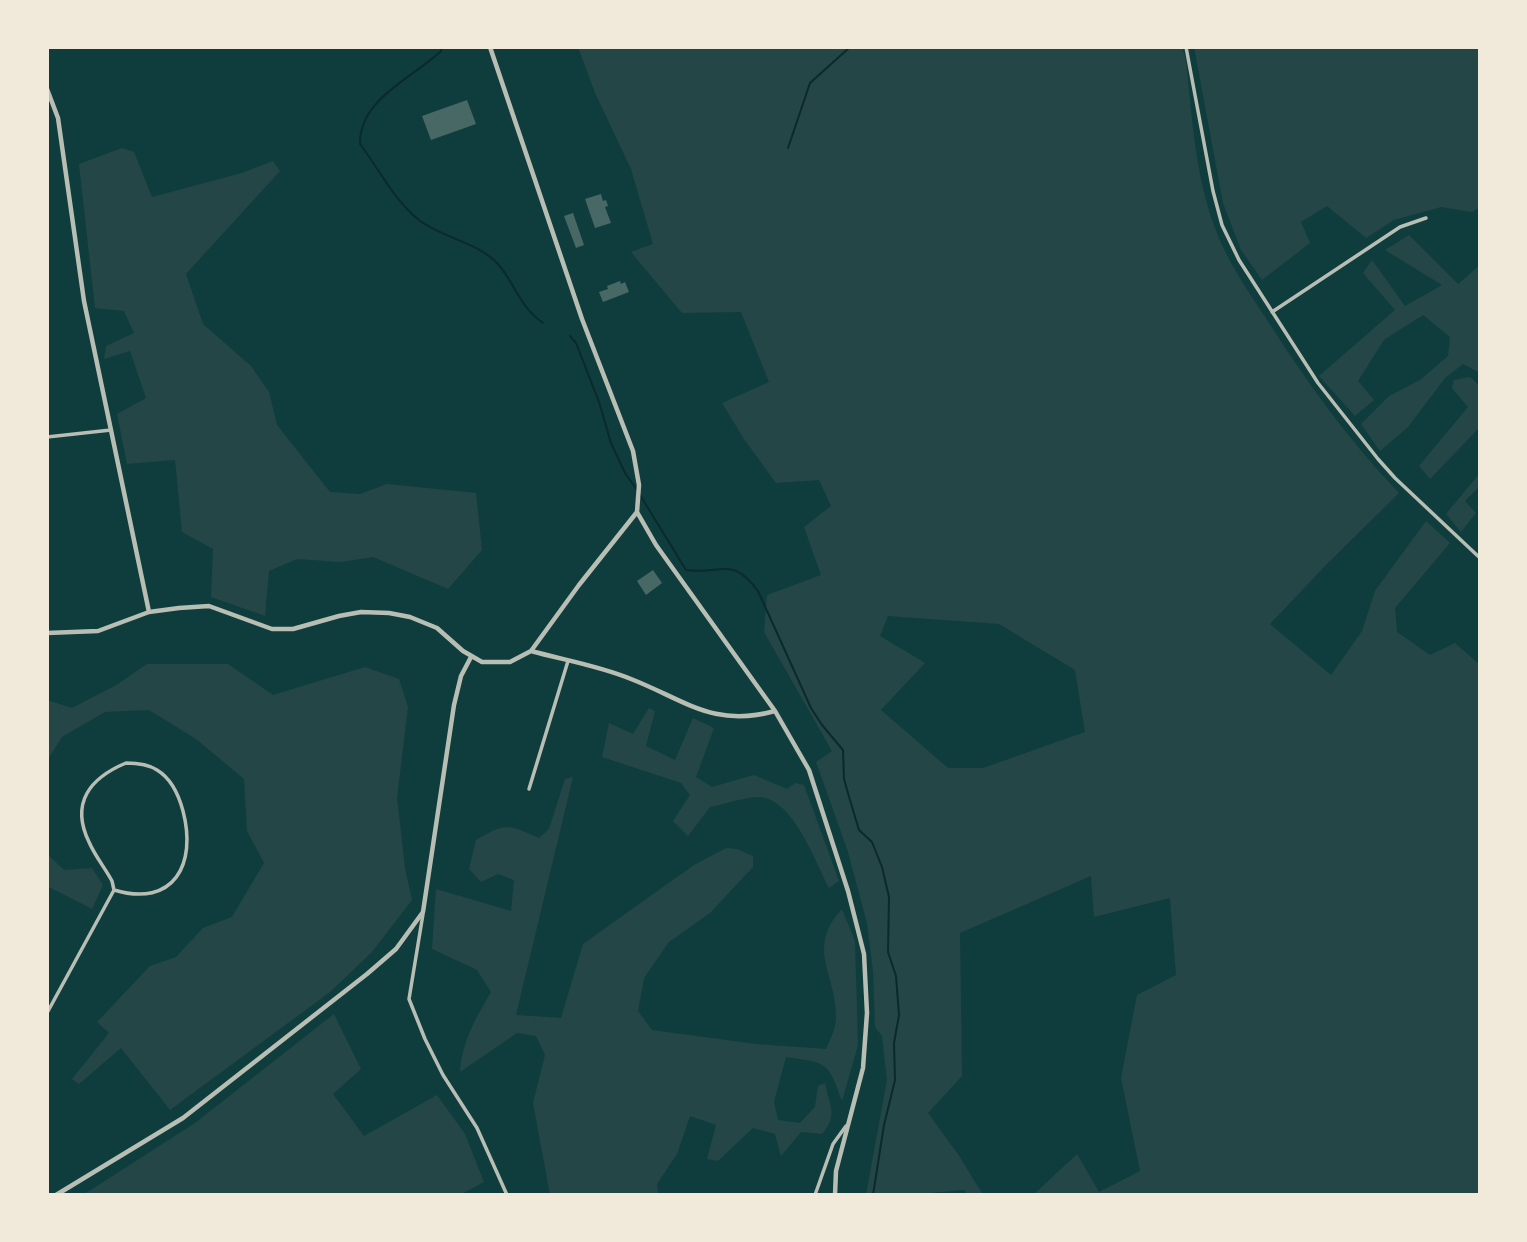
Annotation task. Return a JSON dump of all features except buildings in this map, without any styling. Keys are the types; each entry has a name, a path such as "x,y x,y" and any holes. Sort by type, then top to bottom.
{"street":[{"path":"490,47 582,319 633,451 639,485 638,510 651,539 775,711 809,770 848,891 864,954 867,1013 863,1068 836,1171 835,1195"},
{"path":"1186,47 1222,225 1239,260 1325,392 1386,469 1480,558"},
{"path":"47,89 58,118 84,301 149,612"},
{"path":"1272,312 1400,227 1426,218"},
{"path":"47,437 111,430"},
{"path":"47,633 98,631 149,612 209,606 272,629 293,629 361,612 389,613 410,617 437,628 471,657 482,662 510,662 531,651 638,510"},
{"path":"531,651 630,678 697,710 730,717 775,711"},
{"path":"471,657 459,683 445,754 424,912 409,999 425,1039 443,1075 477,1128 507,1195"},
{"path":"529,789 568,661"},
{"path":"47,1013 114,890 108,872 85,831 82,814 84,799 99,776 112,769 126,763 147,766 159,771 170,781 179,798 188,837 187,854 183,868 174,881 162,890 147,895 131,895 114,890"},
{"path":"56,1195 202,1105 385,959 424,912"},
{"path":"815,1195 833,1144 846,1126"}],"shaded area":[{"path":"578,47 1182,47 1203,187 1215,228 1226,252 1238,276 1313,388 1363,453 1399,493 1270,624 1331,675 1362,631 1375,591 1426,521 1450,543 1395,608 1397,632 1430,655 1455,643 1480,665 1480,1195 1033,1195 1077,1154 1099,1192 1140,1171 1121,1078 1137,995 1176,975 1170,898 1094,917 1091,876 960,933 962,1076 928,1113 983,1195 967,1195 964,1190 866,1195 887,1080 882,1036 875,1027 873,971 867,923 848,852 816,762 832,751 764,632 767,595 821,575 804,527 831,506 819,480 776,483 722,403 769,382 741,312 682,313 631,252 653,244 631,169 595,93","holes":["888,616 999,624 1075,670 1085,732 983,768 948,768 881,710 925,663 880,636"]},
{"path":"1194,47 1480,47 1480,207 1472,212 1441,207 1394,220 1366,238 1327,206 1301,222 1310,243 1262,280 1241,250 1223,203"},
{"path":"122,148 134,152 152,197 242,173 273,161 280,171 186,274 203,324 251,366 269,392 277,425 330,492 360,494 387,484 476,493 482,550 448,589 373,557 341,562 297,559 269,571 265,616 211,597 213,549 182,532 175,460 127,464 117,414 146,398 130,351 104,359 106,346 134,333 124,311 95,308 79,164"},
{"path":"1409,235 1458,284 1480,265 1480,373 1463,364 1445,378 1408,427 1380,451 1361,424 1389,396 1420,380 1448,356 1450,337 1423,315 1384,340 1358,381 1374,400 1355,416 1319,376 1395,310 1363,273 1372,260 1405,306 1442,285 1385,250"},
{"path":"1470,377 1480,386 1480,427 1430,479 1419,466 1468,407 1452,388 1454,380"},
{"path":"1480,473 1480,486 1465,501 1476,513 1461,532 1446,514"},
{"path":"147,664 228,664 273,695 365,667 399,679 408,707 397,798 405,868 412,900 372,952 330,992 170,1110 121,1048 79,1084 72,1079 109,1033 97,1022 150,966 176,957 203,928 232,917 264,863 247,831 244,779 196,739 149,710 105,712 62,737 47,761 47,700 72,708 118,684"},
{"path":"649,708 655,711 646,746 675,760 693,718 714,728 696,777 712,787 754,775 787,789 795,783 804,785 839,881 829,888 810,848 792,819 782,807 770,800 758,797 710,807 688,836 673,821 690,795 681,783 602,757 609,723 633,734"},
{"path":"573,777 516,1015 561,1018 583,944 694,865 726,848 737,849 753,856 753,867 710,913 669,942 644,978 638,1011 652,1030 756,1044 826,1049 836,1018 824,949 831,923 842,909 855,941 858,1045 842,1101 833,1078 824,1066 786,1057 774,1102 778,1120 800,1123 815,1107 818,1086 825,1083 831,1115 822,1134 801,1132 781,1156 775,1134 753,1128 718,1161 707,1159 716,1125 690,1116 677,1154 657,1184 658,1195 550,1195 533,1103 545,1055 536,1036 517,1033 460,1072 467,1040 491,992 477,970 432,949 436,889 511,911 514,880 498,874 481,882 469,869 476,840 494,830 507,827 539,838 549,829 565,779"},
{"path":"47,854 64,870 92,868 103,885 92,909 47,886"},
{"path":"334,1014 361,1069 333,1094 364,1136 437,1095 465,1134 484,1182 460,1195 83,1195 195,1123"}],"waterway":[{"path":"441,47 441,51 378,102 368,114 362,128 360,144 394,194 410,212 428,226 490,257 504,272 528,310 543,323"},
{"path":"788,148 810,83 850,47"},
{"path":"570,336 576,343 599,402 611,443 625,473 637,490"},
{"path":"640,495 686,570 733,570 741,573 758,591 811,708 843,750 844,779 859,830 872,842 882,867 889,897 888,952 896,976 899,1015 894,1043 895,1080 884,1125 873,1195"}]}
